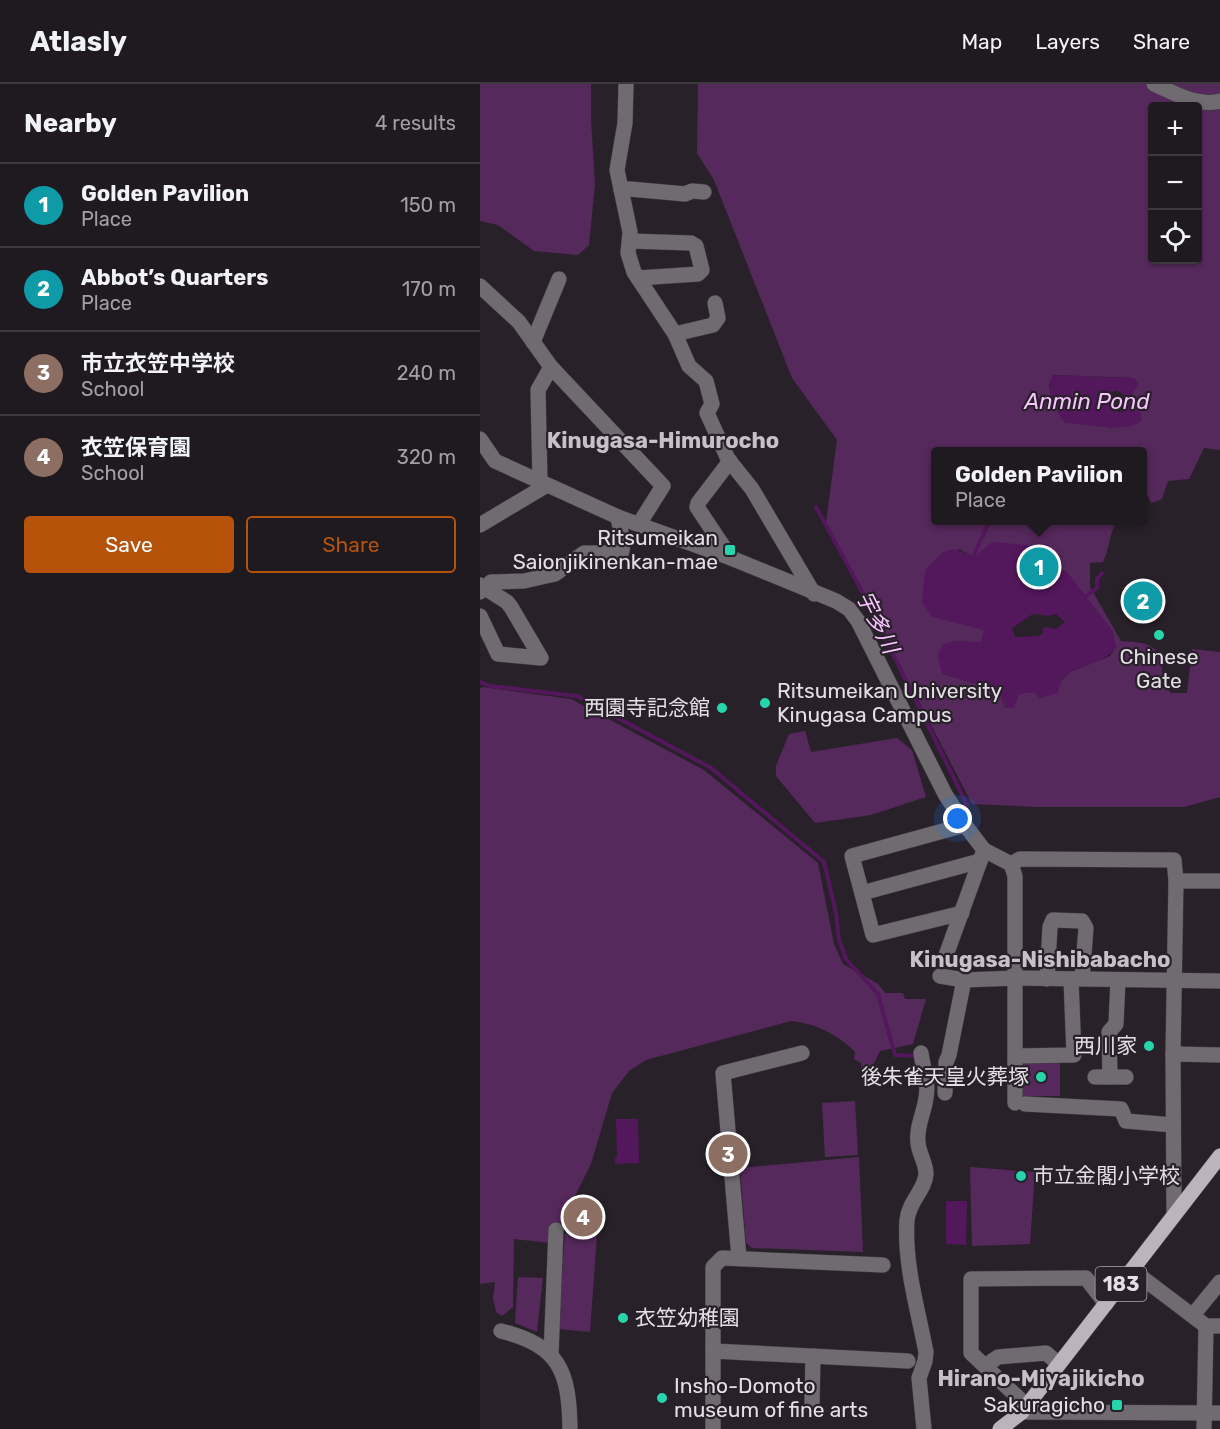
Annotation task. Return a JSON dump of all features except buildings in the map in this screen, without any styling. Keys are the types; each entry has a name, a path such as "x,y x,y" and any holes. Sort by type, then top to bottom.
{"main road":[{"name":"183","path":"1000,1429 1025,1409 1220,1156"}],"street":[{"path":"626,84 626,123 617,170 630,241 628,253 638,278 675,334 689,366 706,381 712,404 707,413 730,462 752,489 814,594"},
{"path":"1154,84 1191,100 1210,104 1220,101"},
{"path":"621,190 685,194 692,191 704,192"},
{"path":"630,241 691,243 696,246 702,270 698,274 638,278"},
{"path":"533,342 559,279"},
{"path":"480,286 519,322 551,367 663,486 639,524"},
{"path":"675,334 713,325 718,318 716,303"},
{"path":"544,483 538,390 551,367"},
{"path":"480,439 495,461 618,517 731,558 849,609 858,621 945,794 982,855 945,958"},
{"path":"730,462 697,507 731,558"},
{"path":"480,525 544,483"},
{"path":"481,588 491,582 524,581 555,574 584,553 622,551 623,543 618,517"},
{"path":"480,615 498,654 541,658 507,602 481,588"},
{"path":"962,913 873,935 852,856 965,825"},
{"path":"862,893 982,855 1011,864 1020,860 1174,860 1176,881 1173,1054 1174,1215"},
{"path":"1011,864 1015,876 1016,1056 1020,1103 1121,1109 1126,1121 1173,1125"},
{"path":"1176,881 1220,881"},
{"path":"1016,1056 1074,1055 1077,979 1086,928 1082,921 1053,920 1050,927 1047,979"},
{"path":"940,976 964,980 1016,978 1220,981"},
{"path":"945,1093 946,1062 964,980"},
{"path":"1118,980 1116,1024 1109,1032 1103,1077 1126,1077"},
{"path":"739,1258 723,1073 802,1053"},
{"path":"921,1053 927,1077 926,1098 917,1143 926,1174 924,1183 913,1200 907,1222 910,1266 926,1352 919,1378 924,1429"},
{"path":"1173,1054 1220,1055"},
{"path":"551,1355 556,1230"},
{"path":"713,1429 713,1267 722,1258 883,1265"},
{"path":"1132,1270 1193,1316 1213,1326 1204,1429"},
{"path":"1106,1304 1086,1278 971,1279 971,1353 1025,1409 1084,1422 1220,1413"},
{"path":"1193,1316 1220,1282"},
{"path":"501,1331 523,1337 541,1346 551,1355 567,1387 570,1429"},
{"path":"713,1351 908,1360"},
{"path":"985,1366 998,1357 1046,1353 1059,1364"},
{"path":"812,1405 813,1356"}],"shaded area":[{"path":"480,84 591,84 595,184 589,245 578,255 534,251 498,225 480,221"},
{"path":"698,84 1220,84 1220,450 1204,448 1189,479 1168,481 1162,499 1151,503 1147,494 1147,447 931,447 931,525 1115,525 1103,562 1090,563 1090,587 1121,641 1142,643 1155,649 1161,661 1162,682 1171,693 1187,693 1192,649 1220,652 1220,797 1184,807 1037,807 972,804 826,522 837,440 792,378 714,180 697,153","holes":["1053,375 1134,378 1138,384 1130,398 1130,406 1113,428 1090,424 1052,404 1049,385","959,549 974,557 1037,549 1022,553 1017,563 1016,574 1021,579 1055,580 1082,591 1112,630 1116,647 1110,656 1070,672 1059,683 1019,694 1005,708 999,690 942,674 955,641 981,643 984,630 922,602"]},
{"path":"480,688 571,699 704,770 818,863 834,944 843,964 878,984 885,993 903,993 905,999 926,999 913,1044 880,1051 874,1063 873,1078 862,1077 861,1063 854,1059 855,1052 842,1040 818,1027 791,1021 646,1060 629,1071 612,1093 591,1164 575,1196 563,1207 563,1231 551,1243 514,1239 513,1307 502,1316 496,1312 493,1298 495,1282 480,1284"},
{"path":"805,731 811,752 897,738 912,750 926,797 871,815 815,823 776,776 776,766 789,734"},
{"path":"1021,1059 1060,1059 1060,1096 1021,1096"},
{"path":"855,1101 858,1155 825,1157 822,1103"},
{"path":"859,1157 863,1252 752,1248 746,1243 740,1168"},
{"path":"970,1167 1035,1172 1030,1244 972,1246"},
{"path":"565,1233 597,1235 590,1332 558,1329"},
{"path":"518,1277 543,1278 537,1332 515,1323"}],"water":[{"name":"Anmin Pond","path":"1053,375 1134,378 1138,384 1130,398 1130,406 1141,413 1141,422 1123,427 1065,423 1052,401","holes":["1113,391 1126,399 1128,405 1124,411 1118,412 1113,407 1110,396"]},
{"path":"992,542 1037,546 1034,553 1022,553 1022,563 1017,564 1016,574 1021,573 1021,579 1055,580 1057,569 1067,572 1112,630 1116,647 1101,660 1067,675 1058,693 1040,698 1033,692 1019,694 1014,708 1005,708 998,690 942,674 938,655 943,644 955,641 981,642 984,630 932,617 922,602 925,570 947,551 958,550 974,557","holes":["1033,614 1048,616 1056,614 1065,622 1056,629 1045,627 1042,629 1043,633 1038,636 1015,637 1012,628"]},
{"path":"616,1119 638,1119 639,1163 615,1164 617,1157"},
{"path":"946,1201 967,1201 966,1245 946,1244"}],"waterway":[{"name":"宇多川","path":"816,507 865,597 967,805"},
{"path":"973,557 988,525"},
{"path":"1085,597 1097,588 1097,579 1102,573"},
{"path":"480,682 490,686 577,696 711,768 824,862 836,913 839,940 846,959 878,994 895,1055 914,1056"}],"place":[{"name":"Ritsumeikan Saionjikinenkan-mae","path":"730,550"},
{"name":"Golden Pavilion","path":"1039,567"},
{"name":"Abbot’s Quarters","path":"1143,601"},
{"name":"Chinese Gate","path":"1159,635"},
{"name":"Ritsumeikan University Kinugasa Campus","path":"765,703"},
{"name":"西園寺記念館","path":"722,708"},
{"name":"西川家","path":"1149,1046"},
{"name":"後朱雀天皇火葬塚","path":"1041,1077"},
{"name":"市立衣笠中学校","path":"728,1154"},
{"name":"市立金閣小学校","path":"1021,1176"},
{"name":"衣笠保育園","path":"583,1217"},
{"name":"衣笠幼稚園","path":"623,1318"},
{"name":"Insho-Domoto museum of fine arts","path":"662,1398"},
{"name":"Sakuragicho","path":"1117,1405"}],"district":[{"name":"Kinugasa-Himurocho","path":"663,440"},
{"name":"Kinugasa-Nishibabacho","path":"1040,959"},
{"name":"Hirano-Miyajikicho","path":"1041,1378"}]}
